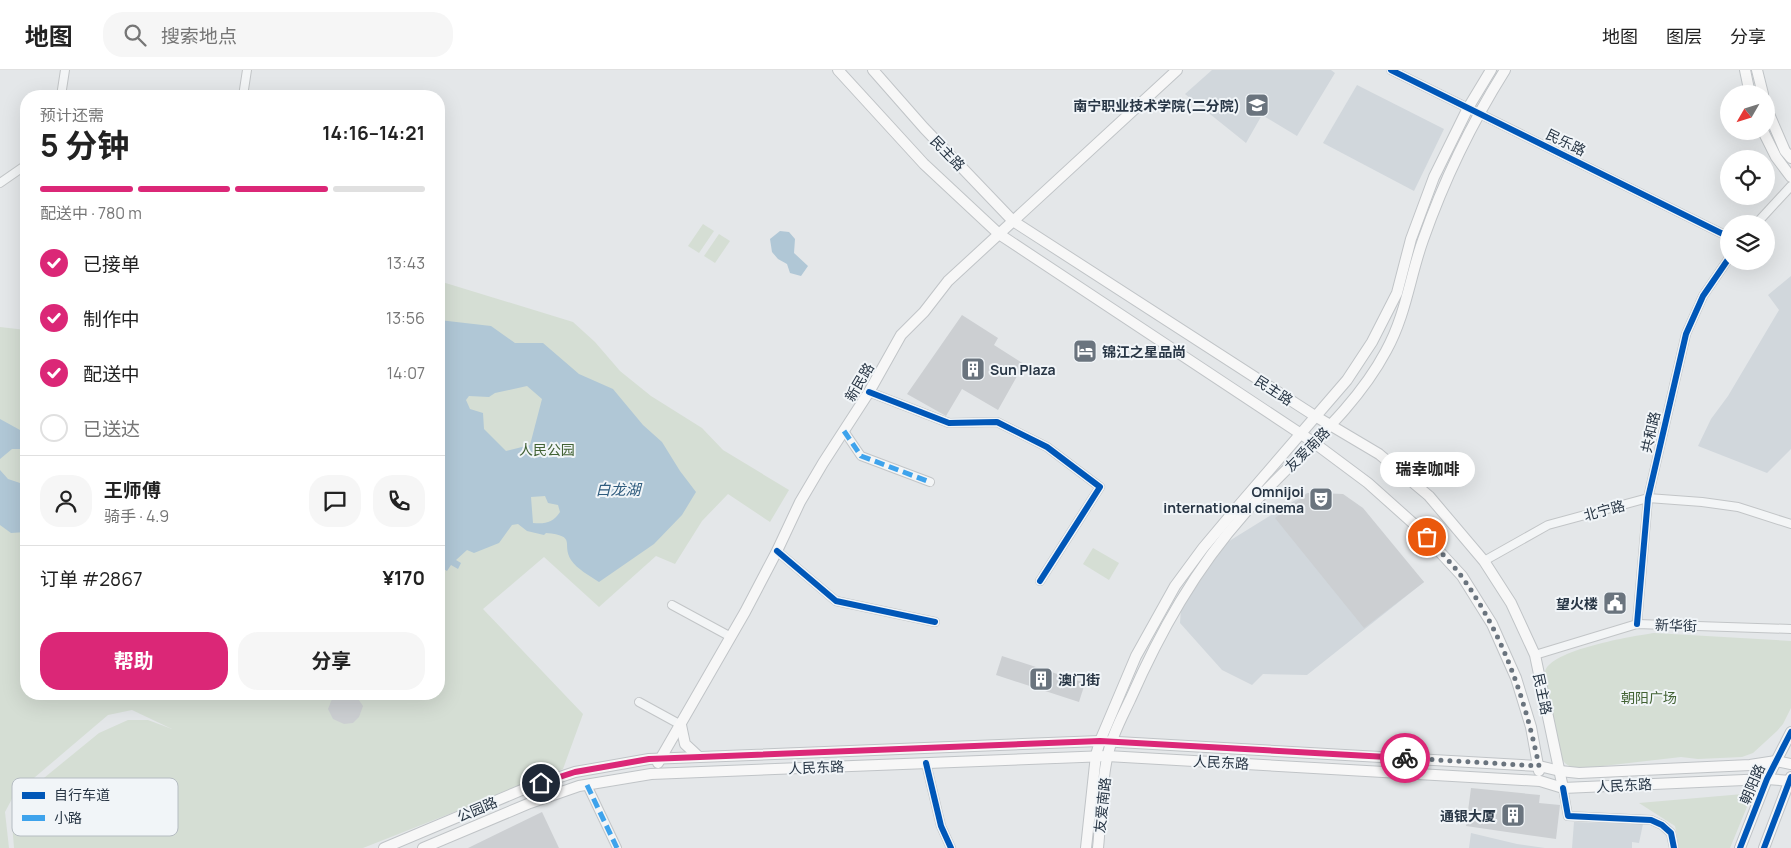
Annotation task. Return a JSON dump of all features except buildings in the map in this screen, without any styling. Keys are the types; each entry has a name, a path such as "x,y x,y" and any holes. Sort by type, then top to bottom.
{"main road":[{"name":"民主路","path":"838,70 924,164 999,234 1313,442 1368,483 1415,525 1462,576 1492,624 1516,678 1531,727 1540,781"},
{"name":"民主路","path":"873,70 924,128 1013,221 1315,416 1379,454 1429,496 1484,561 1511,603 1535,655 1563,788"},
{"name":"新民路","path":"651,774 731,637 778,551 800,502 869,392 901,335 924,312 948,281 1176,70"},
{"name":"友爱南路","path":"1086,848 1096,756 1100,741 1136,656 1175,586 1203,548 1299,433 1347,380 1372,342 1397,294 1411,239 1434,177 1468,108 1492,70"},
{"name":"友爱南路","path":"1098,848 1107,756 1147,661 1182,596 1210,555 1245,512 1360,393 1387,350 1408,297 1422,242 1441,190 1478,113 1505,70"},
{"path":"1745,70 1748,85"},
{"path":"1757,70 1761,85"},
{"path":"1775,127 1785,150 1791,158"},
{"path":"1768,140 1776,157 1791,177"},
{"path":"681,725 685,744 699,757"},
{"name":"朝阳路","path":"1740,848 1767,779 1791,732"},
{"name":"人民东路","path":"660,759 1100,741 1539,766 1560,772 1579,773 1740,766 1776,761 1791,764"},
{"name":"人民东路","path":"651,774 1107,756 1540,781 1563,788 1790,779"},
{"name":"公园路","path":"384,848 524,788 575,772 660,759"},
{"name":"公园路","path":"423,848 530,803 587,785 651,774"},
{"path":"1764,848 1790,779"}],"street":[{"path":"62,90 65,70"},
{"path":"244,90 247,70"},
{"name":"民乐路","path":"1392,70 1720,233"},
{"path":"0,184 20,169"},
{"path":"1764,215 1791,186"},
{"name":"共和路","path":"1637,624 1648,498 1686,334 1703,296 1721,270"},
{"path":"869,392 949,422 997,422 1047,447 1100,487 1040,581"},
{"path":"844,431 862,456 930,482"},
{"name":"北宁路","path":"1484,561 1548,525 1648,498 1738,507 1791,524"},
{"path":"778,551 836,601 935,622"},
{"path":"672,606 731,637"},
{"name":"新华街","path":"1535,655 1637,624 1791,629"},
{"path":"639,702 681,725"},
{"path":"926,763 941,826 951,848"},
{"path":"587,785 617,848"},
{"path":"1563,788 1568,816 1651,820 1662,825 1671,833 1674,848"}],"shaded area":[{"name":"南宁职业技术学院(二分院)","path":"1212,70 1331,70 1335,73 1297,136 1262,115 1246,143 1185,94"},
{"path":"1357,85 1444,129 1414,191 1323,143"},
{"path":"1791,276 1791,449 1767,473 1698,446 1711,419 1728,396 1779,310 1768,295"},
{"path":"1307,493 1342,494 1424,582 1307,675 1263,674 1252,685 1222,670 1180,623 1181,609 1226,543"},
{"path":"1574,822 1643,824 1639,843 1632,842 1632,848 1572,848"},
{"path":"1471,833 1517,844 1545,848 1469,848"}],"green space":[{"path":"703,224 714,231 699,253 688,246"},
{"path":"719,234 730,241 715,263 704,256"},
{"name":"人民公园","path":"445,283 573,322 595,342 620,371 651,396 702,428 723,450 789,490 770,522 728,494 702,521 675,564 656,556 599,607 544,557 483,609 583,714 563,769 363,848 14,848 13,836 178,836 178,778 44,778 99,733 128,720 148,720 172,729 132,710 108,715 34,778 12,778 12,799 5,812 9,848 0,848 0,327 20,329 20,700 445,700"},
{"path":"1093,548 1119,563 1109,580 1083,564"},
{"name":"朝阳广场","path":"1654,633 1791,641 1791,708 1783,724 1753,753 1742,757 1698,759 1681,757 1577,769 1566,764 1559,752 1545,693 1545,672 1550,664 1561,657 1593,645"},
{"path":"1743,794 1748,797 1749,802 1730,848 1679,848 1675,826 1639,803"}],"water":[{"path":"780,231 789,232 795,239 794,253 808,266 801,276 790,273 787,264 778,259 772,252 770,239"},
{"name":"白龙湖","path":"445,321 491,326 515,343 543,343 579,374 613,389 643,425 662,442 696,492 682,515 654,544 599,582 571,560 568,554 567,542 562,536 546,533 544,535 527,531 518,524 512,525 499,543 474,553 467,550 456,560 461,563 458,569 451,565 447,571 445,570","holes":["527,386 542,399 530,445 506,451 484,429 483,413 470,409 466,400 469,396 489,397 495,393","545,496 548,503 558,505 560,512 548,522 533,523 531,497"]},
{"path":"0,419 20,430 20,449 12,449 0,459"},
{"path":"0,470 8,479 20,483 20,532 11,533 0,525"}],"marked path":[{"path":"844,431 861,456 930,482"},
{"path":"587,785 617,848"}],"cycle path":[{"path":"1391,70 1720,233"},
{"path":"1637,624 1648,498 1686,334 1703,296 1721,270"},
{"path":"869,392 949,423 997,422 1047,447 1100,487 1040,581"},
{"path":"777,551 836,601 935,622"},
{"path":"1740,848 1767,779 1791,732"},
{"path":"926,763 941,826 951,848"},
{"path":"1764,848 1791,777"},
{"path":"1563,788 1568,816 1651,820 1662,825 1671,833 1674,848"}],"way so far":[{"path":"1405,758 1539,766 1531,727 1516,678 1492,624 1462,576 1427,537"}],"place":[{"name":"南宁职业技术学院(二分院)","path":"1257,105"},
{"name":"锦江之星品尚","path":"1085,351"},
{"name":"Sun Plaza","path":"973,369"},
{"name":"Omnijoi international cinema","path":"1321,499"},
{"name":"瑞幸咖啡","path":"1427,537"},
{"name":"望火楼","path":"1615,603"},
{"name":"澳门街","path":"1041,679"},
{"name":"通银大厦","path":"1513,815"}],"route":[{"path":"541,783 575,772 649,759 1100,741 1405,758"}]}
